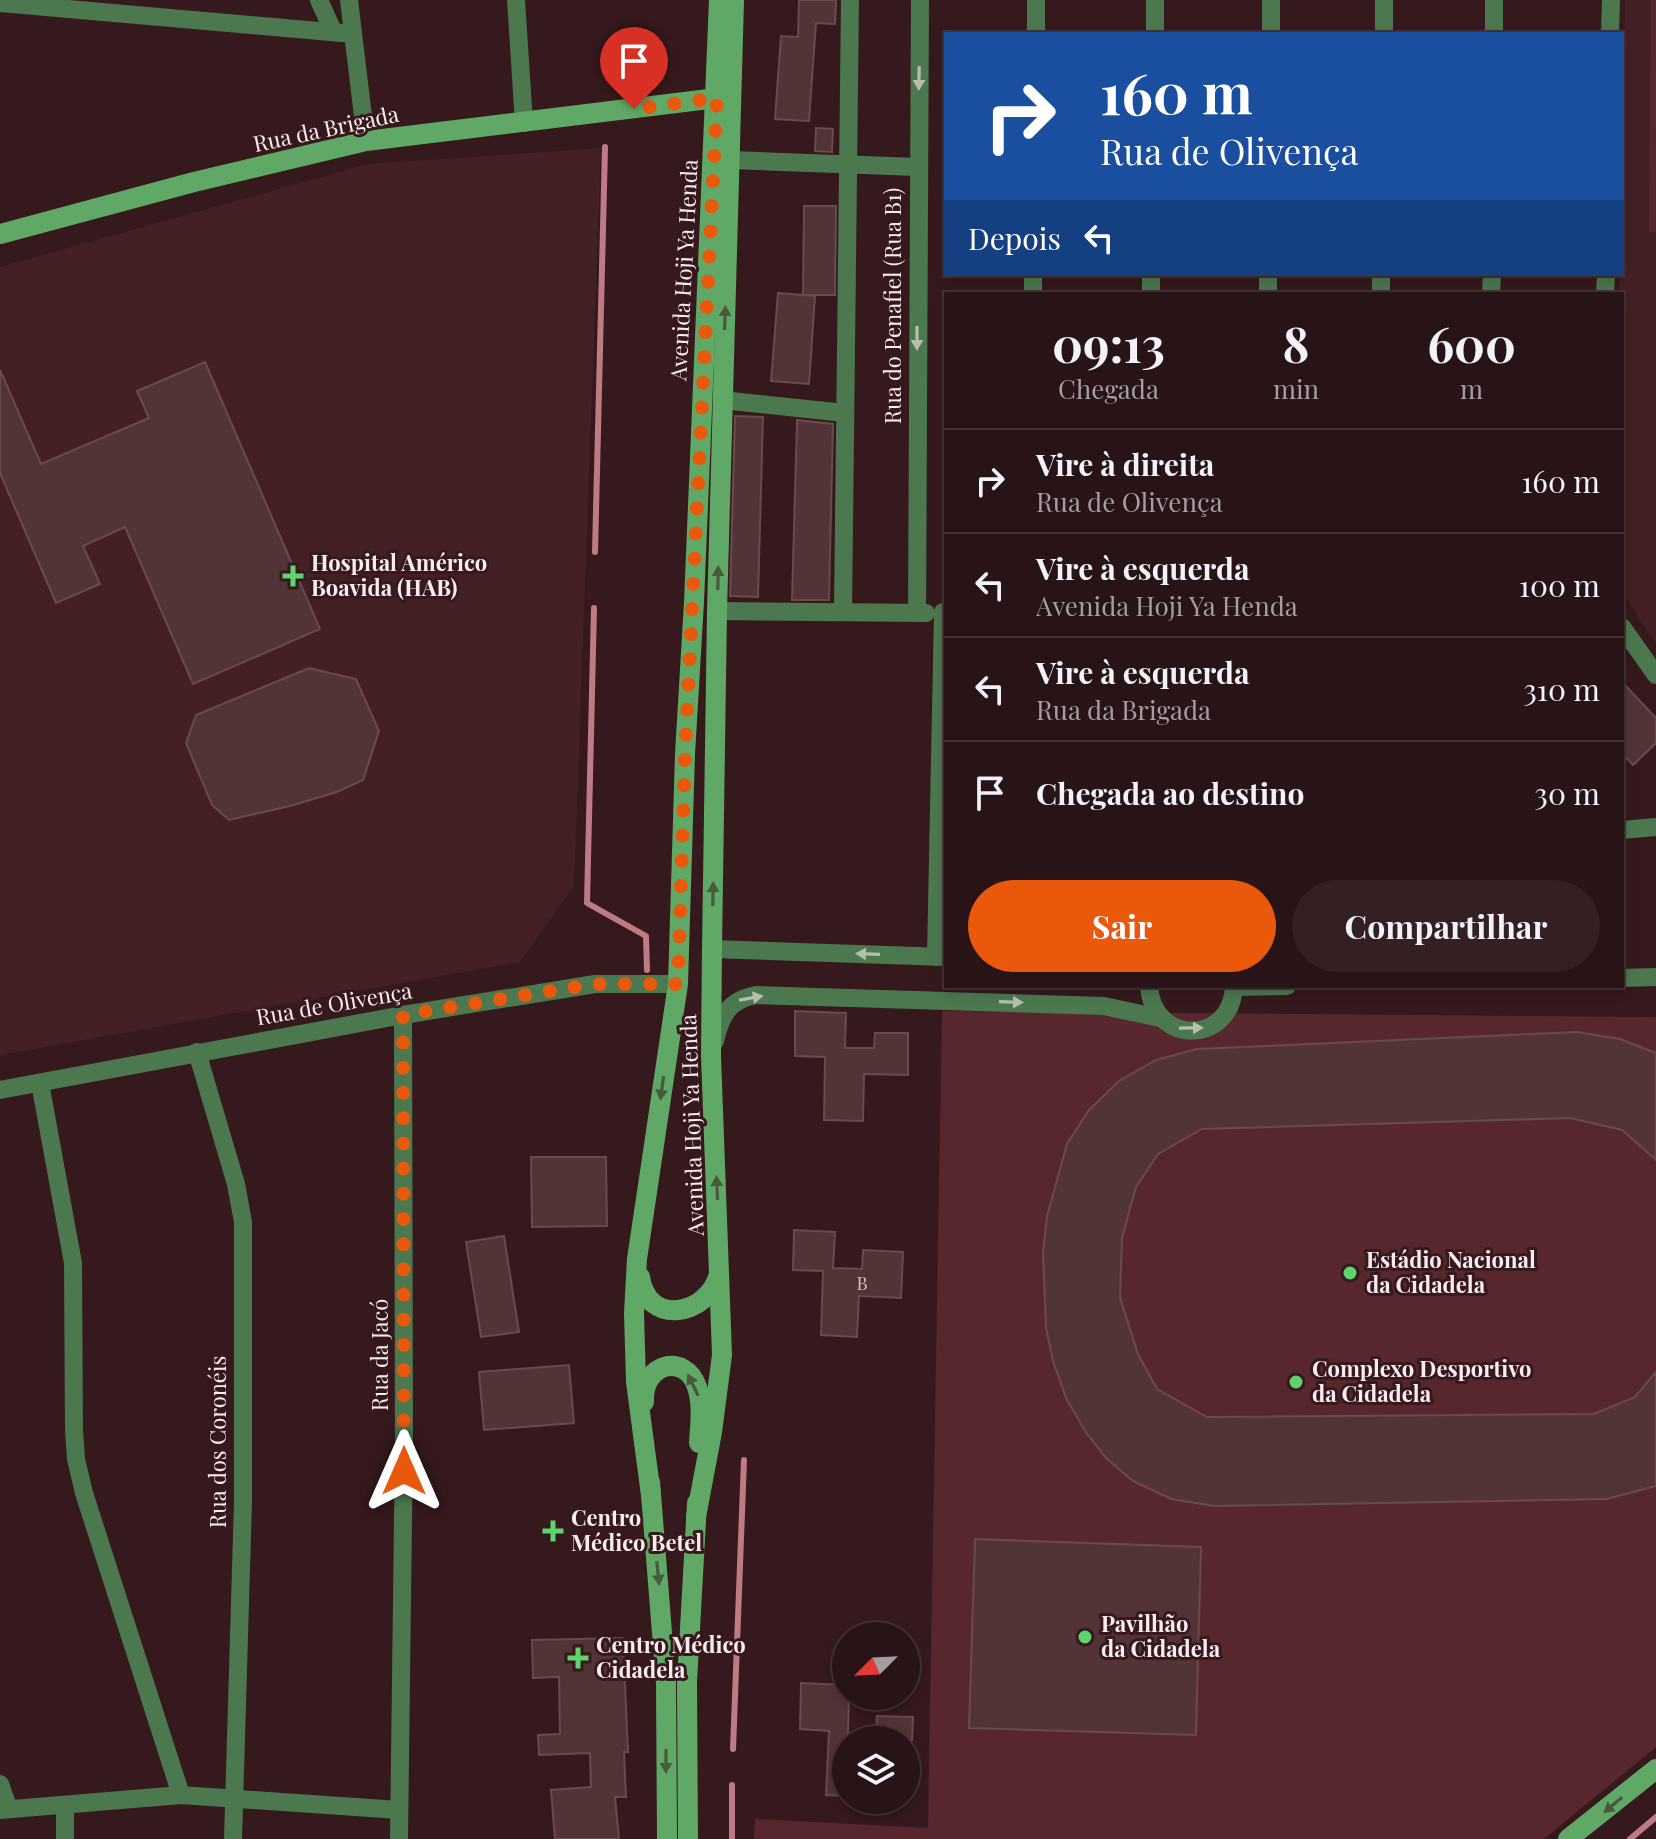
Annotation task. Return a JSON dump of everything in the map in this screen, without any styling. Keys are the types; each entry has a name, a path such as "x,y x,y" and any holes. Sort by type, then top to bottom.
{"main road":[{"name":"Avenida Hoji Ya Henda","path":"651,1495 636,1382 634,1327 637,1259 678,984 685,754 717,98 719,0"},
{"name":"Avenida Hoji Ya Henda","path":"696,1517 722,1355 711,1056 717,611 734,0"},
{"name":"Rua da Brigada","path":"0,234 179,186 366,141 717,98"},
{"path":"637,1259 641,1285 647,1297 658,1307 670,1310 686,1309 705,1300 716,1286 721,1266"},
{"path":"667,1839 666,1683 644,1396 646,1383 658,1368 673,1366 690,1375 697,1385 700,1402 687,1656 688,1839"},
{"path":"1568,1839 1656,1769"}],"street":[{"path":"319,0 333,31"},
{"path":"349,0 366,141"},
{"path":"516,0 524,123"},
{"path":"843,611 850,0"},
{"name":"Rua do Penafiel (Rua B1)","path":"917,613 920,0"},
{"path":"1036,0 1036,32"},
{"path":"1155,0 1155,32"},
{"path":"1271,0 1271,32"},
{"path":"1384,0 1384,32"},
{"path":"1494,0 1494,32"},
{"path":"1610,32 1611,0"},
{"path":"0,3 353,34"},
{"path":"731,160 917,167"},
{"path":"722,400 845,413"},
{"path":"712,949 941,957 944,612 717,611"},
{"path":"1624,630 1656,675"},
{"path":"1624,830 1656,827"},
{"path":"1624,978 1656,977"},
{"name":"Rua de Olivença","path":"0,1090 403,1015 595,984 678,984"},
{"path":"1149,988 1149,999 1160,1018"},
{"path":"711,1056 724,1013 733,1003 756,995 1104,1006 1160,1018 1182,1030 1196,1031 1214,1025 1230,1008 1234,988"},
{"name":"Rua da Jacó","path":"399,1839 404,1440 403,1015"},
{"name":"Rua dos Coronéis","path":"197,1052 236,1184 243,1222 243,1501 233,1839"},
{"path":"40,1083 73,1263 76,1459 84,1493 181,1795"},
{"path":"0,1784 4,1808 65,1806 181,1795 399,1810"},
{"path":"65,1806 65,1839"}],"shaded area":[{"path":"1625,0 1656,0 1656,644 1624,594 1624,292 1619,292 1620,276 1624,276"},
{"path":"1651,0 1656,0 1656,232 1649,232"},
{"name":"Hospital Américo Boavida (HAB)","path":"601,148 574,886 520,962 0,1055 0,267 368,164"},
{"name":"Complexo Desportivo da Cidadela","path":"942,1011 1656,1017 1656,1747 1544,1839 754,1839 755,1819 928,1828"}],"building":[{"path":"799,0 836,0 835,24 816,23 809,121 775,119 781,36 798,37"},
{"path":"816,128 833,129 832,152 815,151"},
{"path":"804,206 836,206 835,295 803,295"},
{"path":"778,293 815,296 809,384 771,381"},
{"path":"205,362 320,629 193,684 125,527 83,546 100,584 56,603 0,473 0,370 41,464 149,418 137,391"},
{"path":"735,416 763,417 758,597 730,596"},
{"path":"797,420 833,424 829,600 792,600"},
{"path":"309,668 356,679 379,731 363,780 337,792 229,820 212,805 186,743 196,715"},
{"path":"1624,684 1656,718 1656,743 1633,765 1624,755"},
{"path":"795,1011 846,1013 845,1048 874,1048 875,1033 908,1033 908,1075 864,1074 863,1121 824,1120 825,1057 795,1056"},
{"path":"1577,1032 1620,1039 1656,1053 1656,1160 1622,1130 1570,1118 1202,1129 1158,1154 1136,1187 1122,1238 1120,1297 1138,1354 1157,1389 1207,1417 1594,1414 1635,1397 1656,1372 1656,1486 1607,1499 1214,1506 1171,1499 1133,1481 1106,1458 1085,1431 1066,1398 1053,1361 1046,1328 1043,1254 1047,1216 1067,1144 1089,1110 1119,1081 1156,1060 1197,1049"},
{"path":"531,1157 606,1157 607,1226 532,1227"},
{"path":"794,1230 835,1232 833,1268 862,1269 863,1250 903,1252 901,1298 859,1296 857,1337 821,1335 823,1271 793,1270"},
{"path":"504,1236 519,1332 481,1337 466,1242"},
{"path":"569,1365 574,1423 484,1430 479,1372"},
{"name":"Pavilhão da Cidadela","path":"975,1539 1201,1547 1196,1735 969,1728"},
{"path":"623,1638 628,1752 624,1752 626,1797 615,1797 619,1839 555,1839 551,1790 591,1787 590,1753 539,1755 538,1735 560,1734 559,1677 533,1678 532,1640"},
{"path":"801,1683 832,1684 832,1710 849,1710 848,1726 832,1726 832,1795 826,1795 829,1731 800,1729"},
{"path":"877,1716 913,1717 913,1726 877,1726"}],"waterway":[{"path":"595,552 605,147"},
{"path":"594,608 587,903 646,936 647,970"},
{"path":"733,1749 744,1460"},
{"path":"732,1785 732,1839"},
{"path":"1630,1839 1656,1817"}],"place":[{"name":"Hospital Américo Boavida (HAB)","path":"293,576"},
{"name":"Estádio Nacional da Cidadela","path":"1350,1273"},
{"name":"Complexo Desportivo da Cidadela","path":"1296,1382"},
{"name":"Centro Médico Betel","path":"553,1531"},
{"name":"Pavilhão da Cidadela","path":"1085,1637"},
{"name":"Centro Médico Cidadela","path":"578,1658"}],"route":[{"path":"404,1471 403,1015 595,984 678,984 685,754 717,98 634,109"}]}
